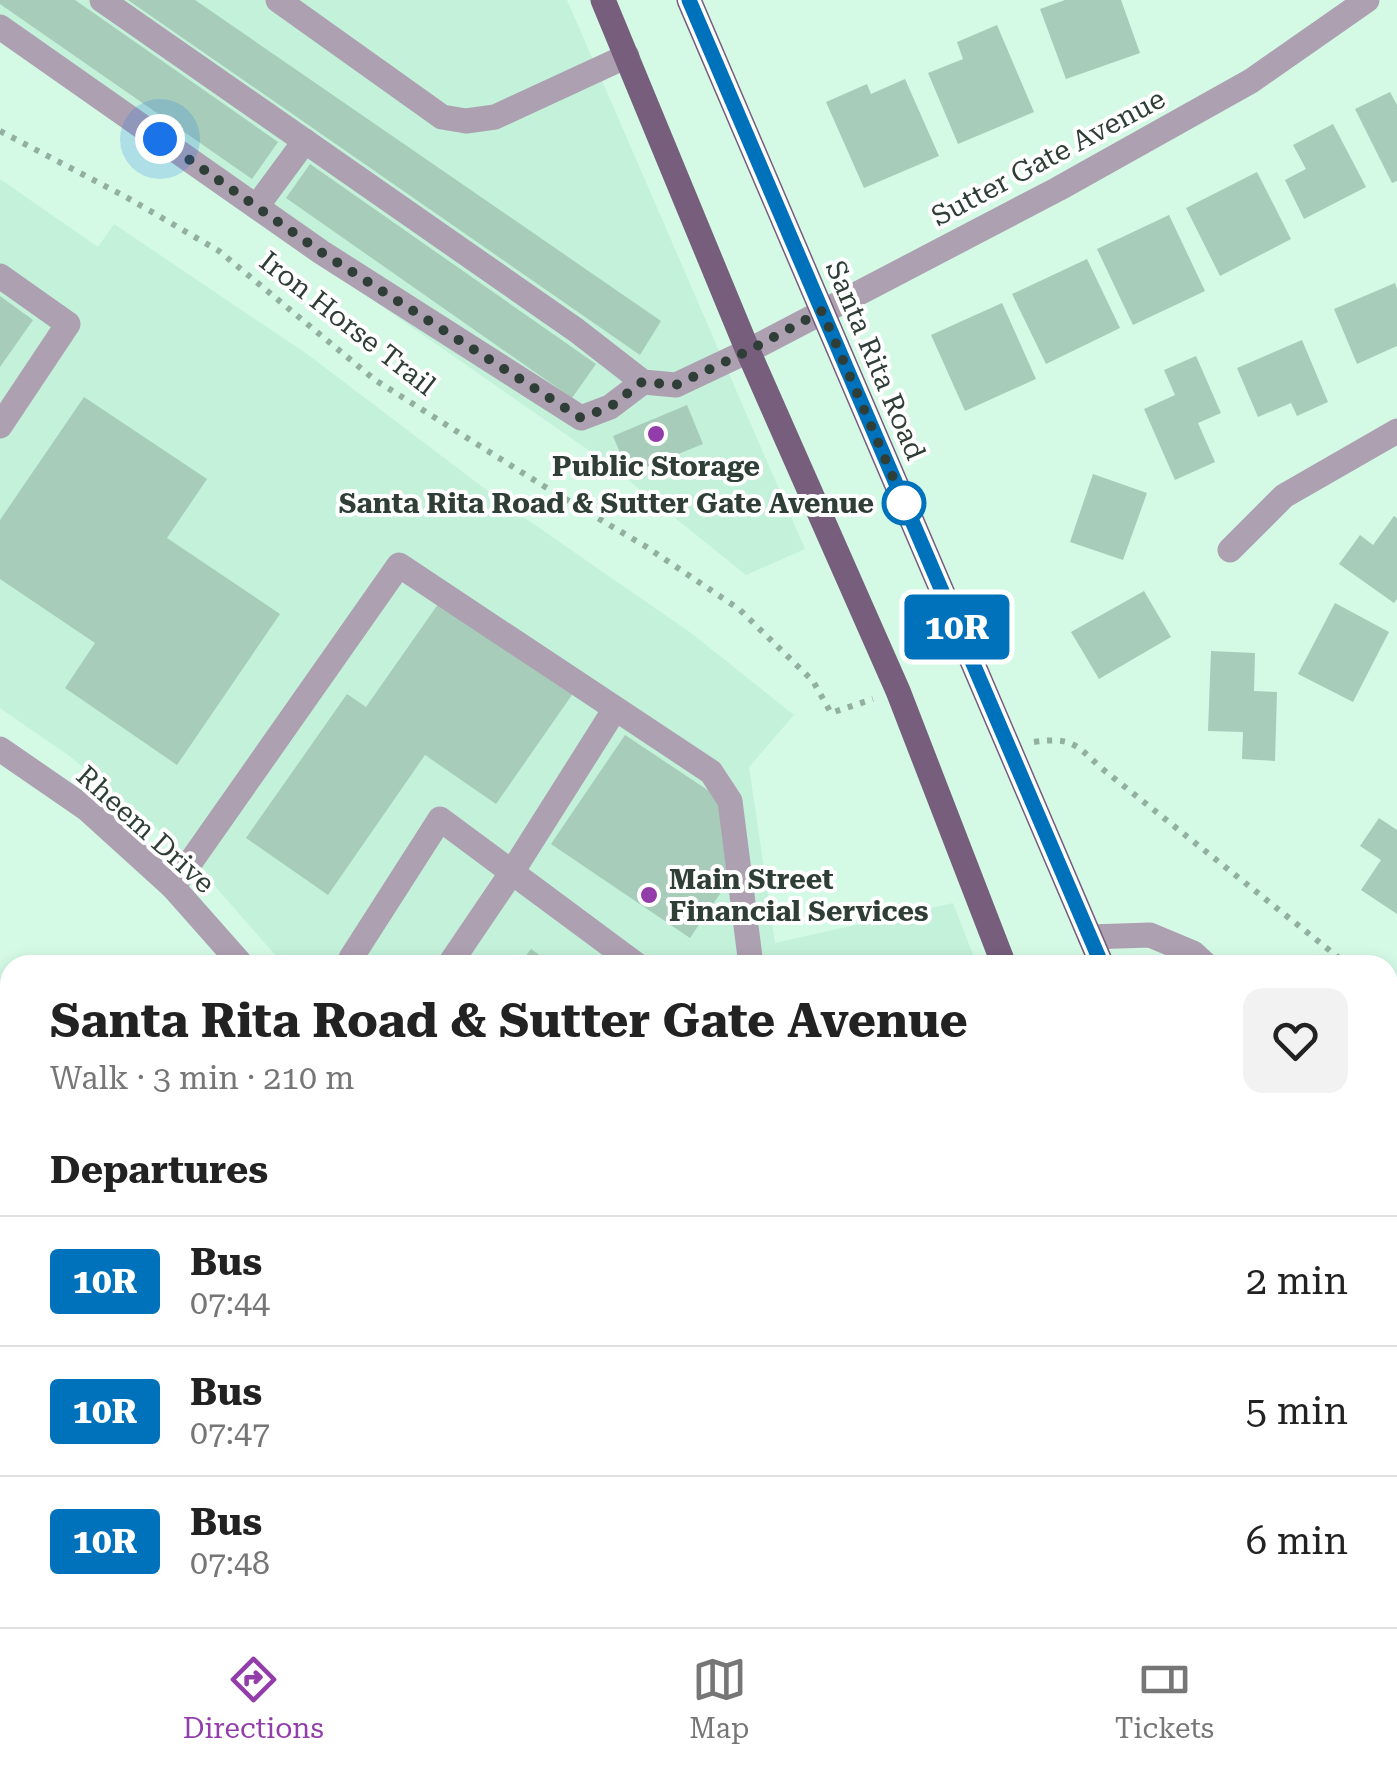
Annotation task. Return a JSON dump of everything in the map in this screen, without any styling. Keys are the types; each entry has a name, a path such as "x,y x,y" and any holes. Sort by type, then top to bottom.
{"main road":[{"path":"603,0 748,351 898,691 1000,955"},
{"name":"Santa Rita Road","path":"698,3 822,311 1098,955"}],"street":[{"path":"0,28 321,252 581,418 610,407 642,382 576,330 102,0"},
{"path":"278,0 442,117 466,122 496,117 627,56"},
{"name":"Sutter Gate Avenue","path":"642,382 676,385 1058,189 1251,81 1367,0"},
{"path":"257,206 305,142"},
{"path":"0,276 68,324 0,426"},
{"path":"1230,550 1284,496 1397,431"},
{"path":"173,887 399,565 712,772 730,801 750,955"},
{"path":"456,955 615,708"},
{"name":"Rheem Drive","path":"0,749 86,809 173,887 233,955"},
{"path":"353,955 440,819 623,955"},
{"path":"1090,937 1150,935 1195,955"}],"path":[{"name":"Iron Horse Trail","path":"0,131 219,251 375,380 645,546 739,609 813,681 831,713 898,691"},
{"path":"1008,746 1058,738 1078,746 1335,955"}],"shaded area":[{"path":"0,0 567,0 805,549 746,575 607,463 0,41"},
{"path":"0,179 98,247 114,224 307,354 509,507 691,633 794,715 749,767 775,943 953,903 973,955 275,955 199,868 140,813 68,755 0,708"}],"building":[{"path":"0,0 75,0 278,142 252,179 0,4"},
{"path":"128,0 195,0 661,321 640,355"},
{"path":"1065,0 1121,0 1140,53 1066,79 1040,9"},
{"path":"997,25 1034,112 958,144 928,73 963,59 957,42"},
{"path":"905,79 939,156 864,188 826,102 867,84 871,94"},
{"path":"1390,92 1397,105 1397,181 1392,183 1355,109"},
{"path":"1333,124 1366,187 1304,219 1285,180 1306,169 1293,145"},
{"path":"310,164 596,364 572,398 286,198"},
{"path":"1257,172 1291,239 1220,276 1186,208"},
{"path":"1169,215 1205,291 1133,325 1097,249"},
{"path":"1087,259 1120,328 1046,364 1012,294"},
{"path":"1395,283 1397,346 1357,364 1334,309"},
{"path":"0,296 33,320 0,367"},
{"path":"1002,303 1036,379 965,411 931,335"},
{"path":"1302,340 1328,402 1297,416 1291,403 1258,417 1237,368"},
{"path":"1196,356 1221,413 1198,423 1215,462 1175,480 1144,409 1175,395 1164,370"},
{"path":"84,397 207,479 167,538 280,614 177,765 65,688 95,643 0,579 0,520"},
{"path":"687,405 703,444 629,474 613,436"},
{"path":"1093,474 1147,493 1123,560 1070,542"},
{"path":"1394,516 1394,603 1339,564 1360,535 1373,545"},
{"path":"1144,591 1171,637 1099,679 1071,632"},
{"path":"441,600 574,692 496,804 425,755 328,895 246,838 347,694 366,707"},
{"path":"1335,603 1389,632 1353,702 1298,674"},
{"path":"1211,651 1255,653 1254,691 1277,692 1275,761 1242,759 1243,732 1208,731"},
{"path":"625,735 721,799 730,879 690,938 551,844"},
{"path":"1379,818 1397,830 1397,914 1361,890 1381,860 1360,846"}],"bus line":[{"name":"10R","path":"689,0 1098,955"}],"place":[{"name":"Public Storage","path":"656,434"},
{"name":"Santa Rita Road & Sutter Gate Avenue","path":"904,503"},
{"name":"Main Street Financial Services","path":"649,895"}],"route":[{"path":"160,139 321,252 581,418 610,407 642,382 676,385 822,311 904,503"}]}
